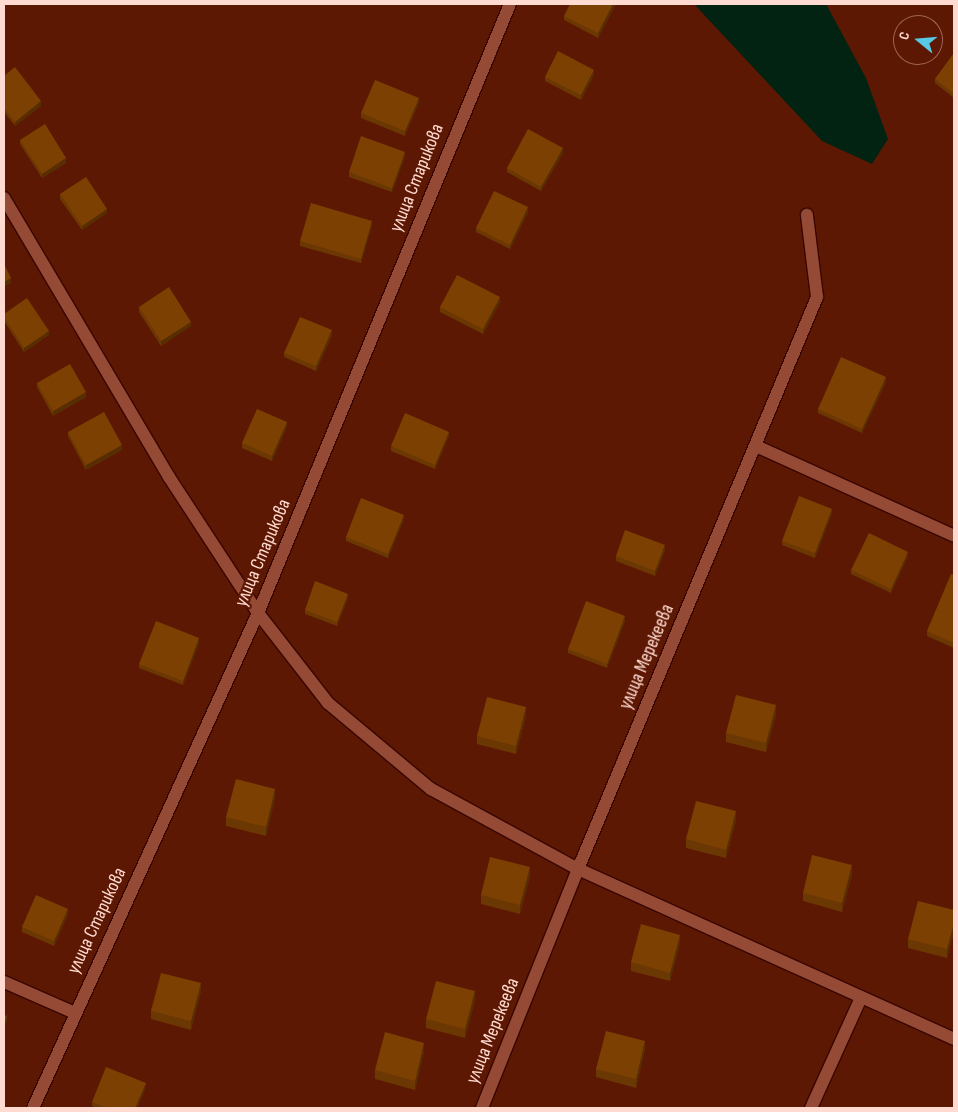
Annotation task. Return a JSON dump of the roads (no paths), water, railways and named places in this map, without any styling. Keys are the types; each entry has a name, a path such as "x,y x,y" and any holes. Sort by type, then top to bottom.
{"street":[{"name":"улица Старикова","path":"33,1108 258,613 510,4"},
{"path":"4,198 170,476 258,613 328,703 431,789 578,869 954,1039"},
{"name":"улица Мерекеева","path":"482,1108 578,869 817,297 807,215"},
{"path":"756,446 954,536"},
{"path":"4,982 75,1013"},
{"path":"811,1108 861,998"}]}
